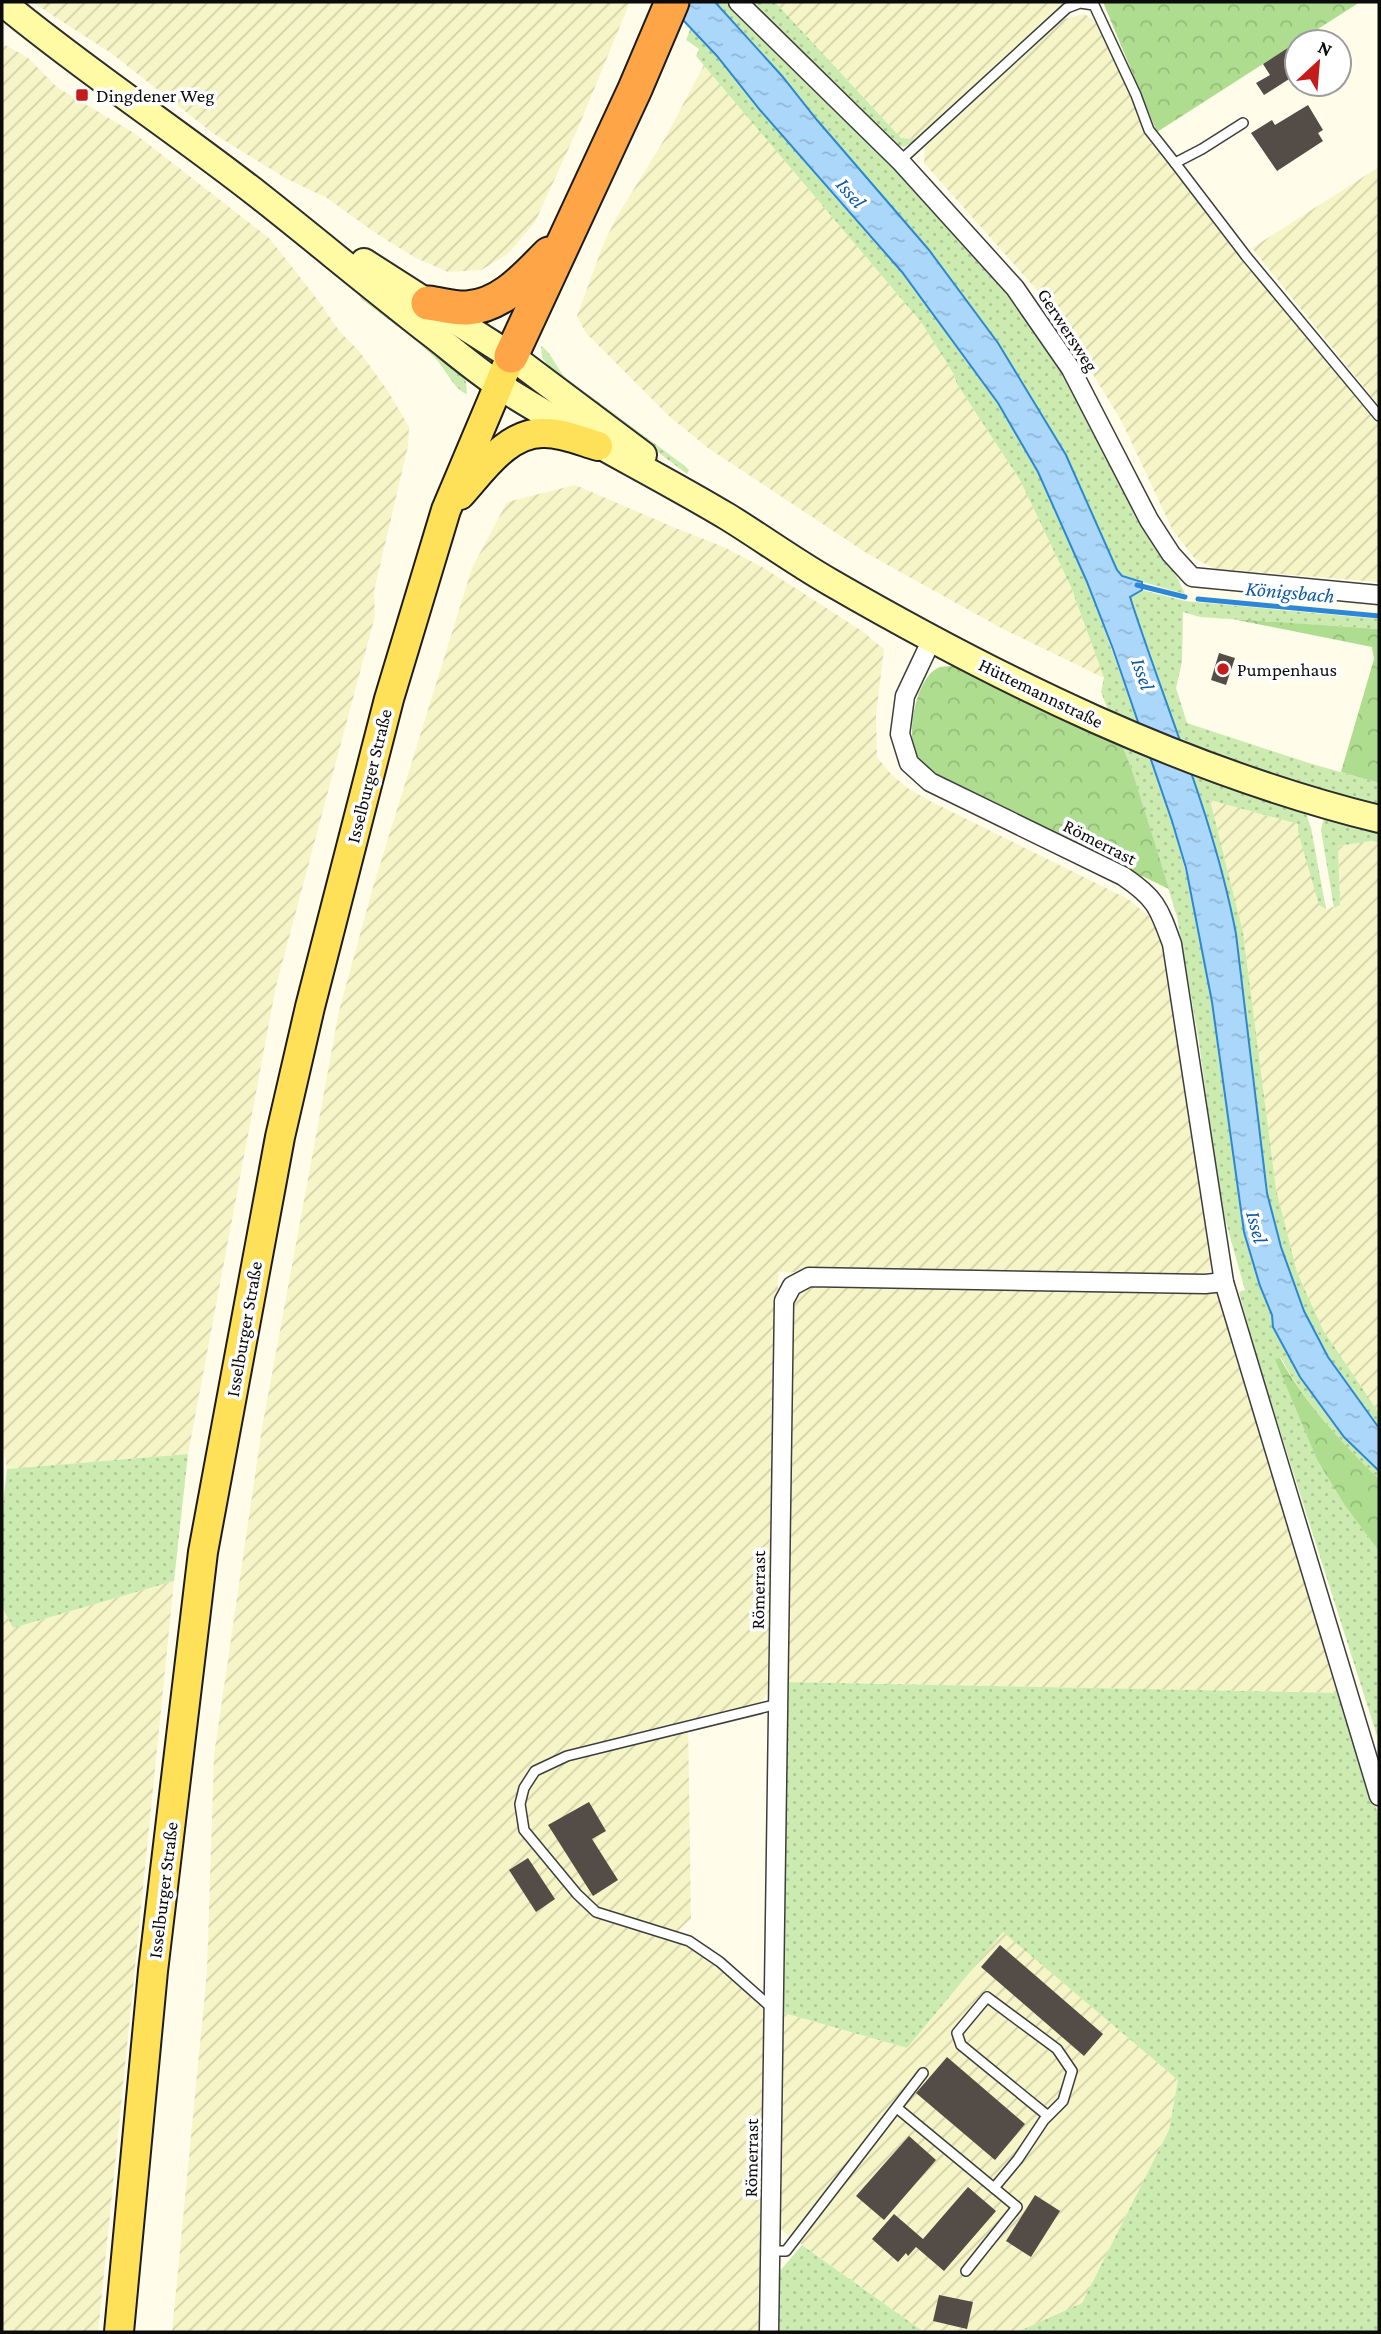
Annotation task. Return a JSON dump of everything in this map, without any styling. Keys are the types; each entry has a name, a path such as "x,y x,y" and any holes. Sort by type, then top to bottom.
{"highway":[{"path":"505,371 635,89 668,10"},
{"path":"428,303 467,308 493,300 512,290 566,237"}],"main road":[{"path":"3,5 258,195 370,286 505,371"},
{"path":"258,195 428,303 505,371"},
{"name":"Hüttemannstraße","path":"505,371 598,446 726,516"},
{"name":"Hüttemannstraße","path":"505,371 827,580 932,639 1059,703 1122,731 1219,770 1314,803 1379,819"},
{"name":"Isselburger Straße","path":"119,2332 153,1971 203,1552 275,1163 310,1007 389,699 446,510 505,371"},
{"path":"446,510 496,456 510,443 522,437 545,433 598,446"}],"street":[{"name":"Gerwersweg","path":"738,2 900,160 1015,288 1071,369 1149,520 1171,554 1192,577 1379,595"},
{"name":"Römerrast","path":"932,639 905,696 900,734 909,764 930,782 1123,876 1146,891 1160,910 1172,944 1224,1282 1379,1796"},
{"name":"Römerrast","path":"769,2332 784,1301 792,1286 809,1277 1205,1284 1224,1282"}],"lane":[{"path":"900,160 1067,8 1080,3 1094,5 1149,130 1247,256 1379,416"},
{"path":"1175,163 1243,123"},
{"path":"773,2009 720,1962 689,1941 596,1912 577,1894 524,1830 520,1804 524,1788 535,1772 567,1756 778,1704"},
{"path":"994,2188 1048,2116 1063,2101 1072,2071 1057,2049 987,1997 957,2034 961,2045 1048,2116"},
{"path":"771,2250 786,2251 923,2073"},
{"path":"897,2108 1017,2207 966,2272"}],"green space":[{"path":"32,2 630,2 578,128 535,222 508,254 481,270 448,272 414,257 327,198 285,178 214,134 111,53"},
{"path":"715,2 727,2 753,24 972,247 1042,332 1178,569 1174,571 1185,594 1122,576 1117,570 1089,506 998,343 929,250 782,76"},
{"path":"748,2 775,2 901,138 917,139 904,147 892,144"},
{"path":"775,2 1067,2 917,139 901,138"},
{"path":"1103,2 1360,2 1319,28 1283,28 1283,51 1157,132"},
{"path":"1085,14 1102,28 1148,139 1379,425 1379,582 1216,569 1195,559 1172,529 1122,422 1052,307 924,163 925,147 1064,19"},
{"path":"691,27 902,272 998,403 1038,472 1060,519 1087,582 1138,722 1113,712 1110,715 1101,692 1104,678 1071,587 1020,480 957,384 921,322 696,56 699,49 686,40"},
{"path":"5,45 27,57 58,88 134,133 269,238 340,332 359,351 388,391 409,427 408,446 374,591 375,616 276,986 188,1454 7,1469 2,1441 2,51"},
{"path":"704,65 921,322 957,384 1020,480 1071,587 1104,678 1001,628 868,554 708,448 669,416 586,333 577,316 603,245"},
{"path":"1379,167 1379,406 1252,248"},
{"path":"358,289 459,370 466,382 467,394 458,388 427,350 361,299"},
{"path":"541,346 566,378 685,466 689,470 687,474 552,372 542,357"},
{"path":"575,485 724,547 764,568 862,631 884,649 876,715 877,757 891,774 930,801 1128,899 1150,917 1162,944 1167,970 1211,1262 1210,1271 1193,1279 778,1272 772,1687 760,1703 688,1722 691,1919 670,1938 709,1959 756,1999 768,2014 763,2332 172,2332 207,1972 214,1755 262,1428 339,1011 373,887 472,568 507,502"},
{"path":"1142,590 1185,601 1379,619 1379,629 1200,617 1183,612 1182,662 1176,688 1187,723 1379,783 1379,807 1297,785 1216,757 1210,751 1179,738 1130,597"},
{"path":"1232,619 1379,629 1379,783 1341,772 1374,659 1372,647"},
{"path":"957,666 1121,743 1169,889 941,779 923,764 915,752 912,731 920,692 932,672 940,667"},
{"path":"1121,743 1150,758 1172,821 1196,911 1225,1085 1244,1232 1260,1286 1272,1315 1273,1327 1300,1377 1344,1437 1379,1471 1379,1479 1325,1422 1301,1391 1281,1358 1276,1359 1317,1460 1345,1506 1379,1551 1379,1742 1259,1365 1239,1292 1245,1290 1220,1201 1199,1042 1177,917 1131,767"},
{"path":"1191,774 1300,808 1307,816 1311,828 1326,909 1319,905 1298,824 1210,800 1243,932 1276,1189 1297,1272 1323,1330 1379,1413 1379,1428 1328,1357 1304,1311 1287,1270 1267,1193 1236,934 1229,899"},
{"path":"1210,800 1299,824 1298,832 1326,909 1340,905 1338,846 1372,841 1379,843 1379,1413 1323,1330 1297,1272 1276,1189 1243,932"},
{"path":"1328,816 1379,829 1379,843 1372,841 1338,846 1340,905 1334,908 1321,830 1323,821"},
{"path":"817,1283 1218,1291 1254,1416 1343,1693 785,1682 788,1311 798,1293"},
{"path":"1280,1358 1325,1422 1379,1479 1379,1551 1345,1506 1317,1460 1275,1359"},
{"path":"188,1454 174,1581 13,1628 2,1607 2,1514 7,1469"},
{"path":"174,1581 98,2332 2,2332 2,1607 13,1628"},
{"path":"785,1682 1343,1693 1379,1818 1379,2332 1017,2332 1082,2303 1169,2130 1178,2080 1003,1932 907,2048 784,2013"},
{"path":"1002,1931 1178,2080 1169,2130 1082,2303 1017,2332 924,2332 776,2226 784,2013 907,2048"},
{"path":"802,2245 924,2332 777,2332 779,2272"}],"water":[{"name":"Issel","path":"666,2 715,2 782,76 929,250 998,343 1066,455 1117,570 1122,576 1142,582 1142,590 1130,597 1202,806 1227,891 1236,934 1267,1193 1281,1247 1304,1311 1328,1357 1379,1428 1379,1471 1344,1437 1300,1377 1273,1327 1272,1315 1260,1286 1244,1232 1212,1002 1186,868 1113,649 1087,582 1038,472 998,403 902,272 760,110 717,56"}],"building":[{"path":"1283,51 1283,83 1264,95 1256,83 1270,75 1263,64"},
{"path":"1308,105 1323,130 1318,133 1323,141 1277,171 1251,133 1272,120 1275,125"},
{"name":"Pumpenhaus","path":"1219,653 1235,658 1226,685 1211,680"},
{"path":"589,1802 606,1831 592,1839 618,1880 593,1896 548,1825"},
{"path":"528,1858 555,1899 536,1912 509,1870"},
{"path":"1000,1945 1103,2034 1084,2056 981,1967"},
{"path":"947,2057 1025,2124 995,2160 916,2093"},
{"path":"909,2136 936,2160 884,2220 856,2196"},
{"path":"968,2187 996,2211 944,2271 916,2247 898,2262 872,2239 894,2214 923,2239"},
{"path":"1035,2195 1060,2211 1031,2257 1006,2241"},
{"path":"939,2295 973,2302 967,2329 933,2321"}],"waterway":[{"name":"Königsbach","path":"1137,585 1185,597"},
{"name":"Königsbach","path":"1198,599 1379,616"}],"place":[{"name":"Dingdener Weg","path":"82,95"},
{"name":"Pumpenhaus","path":"1223,669"}]}
